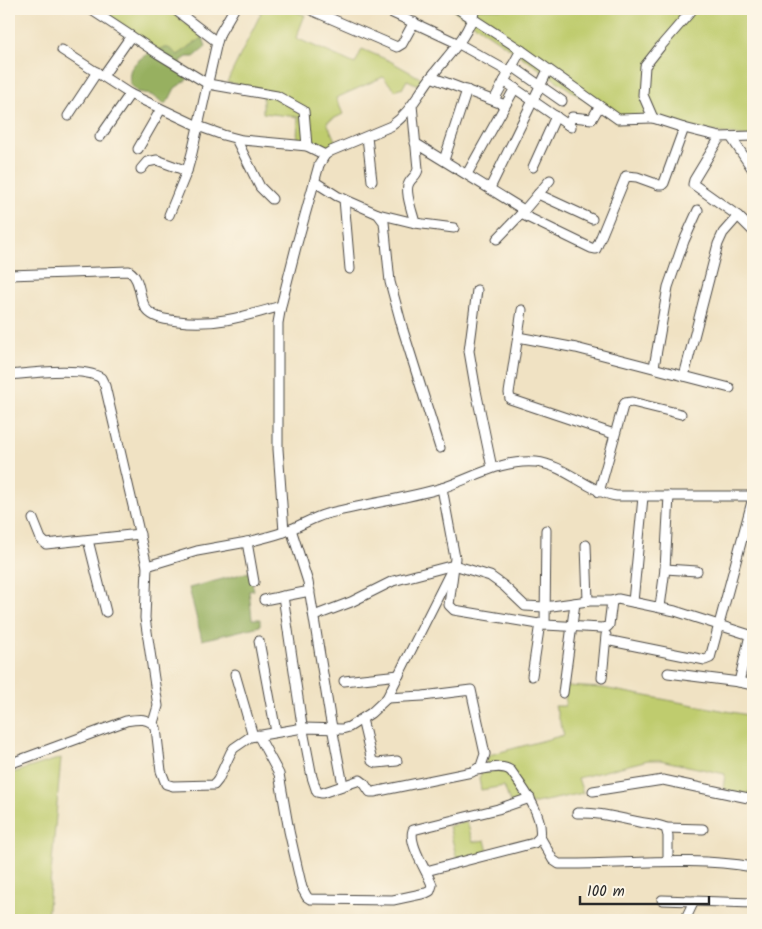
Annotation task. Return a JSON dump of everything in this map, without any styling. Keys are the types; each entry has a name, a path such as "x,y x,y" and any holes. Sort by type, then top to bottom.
{"street":[{"path":"90,9 208,84 276,96 304,111 307,146"},
{"path":"174,9 217,42"},
{"path":"169,215 187,171 217,42 234,9"},
{"path":"384,9 511,69 562,101"},
{"path":"458,9 521,50 618,119 652,118 720,137 753,136"},
{"path":"343,785 310,591 287,531 278,438 278,323 296,247 320,165 325,155 391,126 400,120 431,77 459,44 475,9"},
{"path":"652,118 643,95 645,66 693,9"},
{"path":"311,10 397,46 402,44 414,22"},
{"path":"68,116 131,36"},
{"path":"62,50 130,94 198,126 236,139 307,146 325,155"},
{"path":"494,100 521,50"},
{"path":"490,188 548,70"},
{"path":"431,77 505,105"},
{"path":"504,81 570,126 572,117 592,119 599,107"},
{"path":"467,174 515,88"},
{"path":"444,160 467,90"},
{"path":"100,138 130,94"},
{"path":"412,105 417,173 410,181 408,188 415,223"},
{"path":"138,149 161,109"},
{"path":"533,167 556,116"},
{"path":"415,143 490,188 523,212 596,249 626,176 637,177 662,185 684,128"},
{"path":"367,137 372,181"},
{"path":"720,137 693,184 738,216 753,231"},
{"path":"731,137 753,170"},
{"path":"236,139 254,178 262,190 272,199"},
{"path":"141,169 147,162 155,160 187,171"},
{"path":"497,239 550,180"},
{"path":"315,182 344,199 378,214 415,223 454,228"},
{"path":"538,194 592,219"},
{"path":"344,199 350,269"},
{"path":"654,367 668,288 684,241 698,210"},
{"path":"378,214 384,222 390,282 440,448"},
{"path":"684,376 718,244 723,233 738,216"},
{"path":"9,275 129,271 137,280 146,310 150,314 166,320 191,323 222,322 281,306"},
{"path":"477,290 469,351 492,468"},
{"path":"522,310 509,393 510,399 614,434"},
{"path":"518,337 576,348 730,388"},
{"path":"9,374 90,373 101,378 105,386 146,566 146,618 158,706 153,723"},
{"path":"599,492 623,406 628,402 681,414"},
{"path":"146,566 197,551 248,542 287,531 324,515 442,488 515,461 539,462 566,472 599,492 616,496 753,497 711,655 708,659 705,660 606,640"},
{"path":"442,488 455,558 449,605 454,610 542,624 608,627"},
{"path":"660,607 665,569 669,496"},
{"path":"633,602 643,497"},
{"path":"33,519 41,540 46,544 140,534"},
{"path":"532,676 545,607 546,530"},
{"path":"88,540 106,612"},
{"path":"248,542 254,582"},
{"path":"586,545 588,601"},
{"path":"9,764 126,721 140,718 153,723 156,728 163,779 166,784 173,786 214,785 234,748 256,735 303,728 333,729 349,727 362,719 387,698 454,565"},
{"path":"314,616 351,602 393,581 454,565 490,576 504,586 525,606 545,607 588,601 618,600 688,614 752,635 739,682"},
{"path":"665,569 697,571"},
{"path":"264,600 310,591"},
{"path":"283,596 303,728 312,777 318,792 322,793 343,785 362,781 370,792 374,792 477,770 508,768 530,798 541,828 540,837 553,860 559,864 668,861 732,863 753,867"},
{"path":"602,678 612,601"},
{"path":"563,693 575,603"},
{"path":"259,641 276,732"},
{"path":"668,673 753,685"},
{"path":"234,674 256,735 279,774 289,831 302,888 307,897 314,899 393,900 430,891 432,885 413,843 413,830 498,809 530,798"},
{"path":"344,681 399,675"},
{"path":"387,698 471,690 485,754 482,766 477,770"},
{"path":"362,719 372,761 377,763 397,761"},
{"path":"593,791 663,780 753,799"},
{"path":"577,812 614,815 666,828 703,829"},
{"path":"666,828 668,836 668,861"},
{"path":"426,871 534,843 540,837"},
{"path":"662,900 753,902"},
{"path":"685,920 694,901"}],"green space":[{"path":"95,9 168,9 203,37 178,55 157,50"},
{"path":"254,9 287,9 305,15 296,38 355,64 362,49 390,61 424,80 421,86 407,80 402,89 399,88 396,91 383,77 336,98 343,114 327,122 336,143 321,150 297,141 298,117 263,113 263,90 227,82 261,13"},
{"path":"452,9 753,9 753,138 652,122 617,122"},
{"path":"203,37 206,47 194,57 187,57 180,62 188,76 187,80 175,88 169,100 164,104 152,95 137,92 130,84 132,68 135,63 146,55 158,49 168,48 178,55"},
{"path":"249,572 254,590 249,591 252,619 260,619 260,626 202,640 189,588"},
{"path":"566,686 603,688 753,716 753,797 723,789 725,774 660,760 648,760 578,778 583,793 512,808 504,786 481,790 479,778 489,755 564,735 555,706 565,706"},
{"path":"61,758 47,920 9,920 9,774"},
{"path":"467,822 473,842 485,840 488,852 457,860 449,826"}]}
